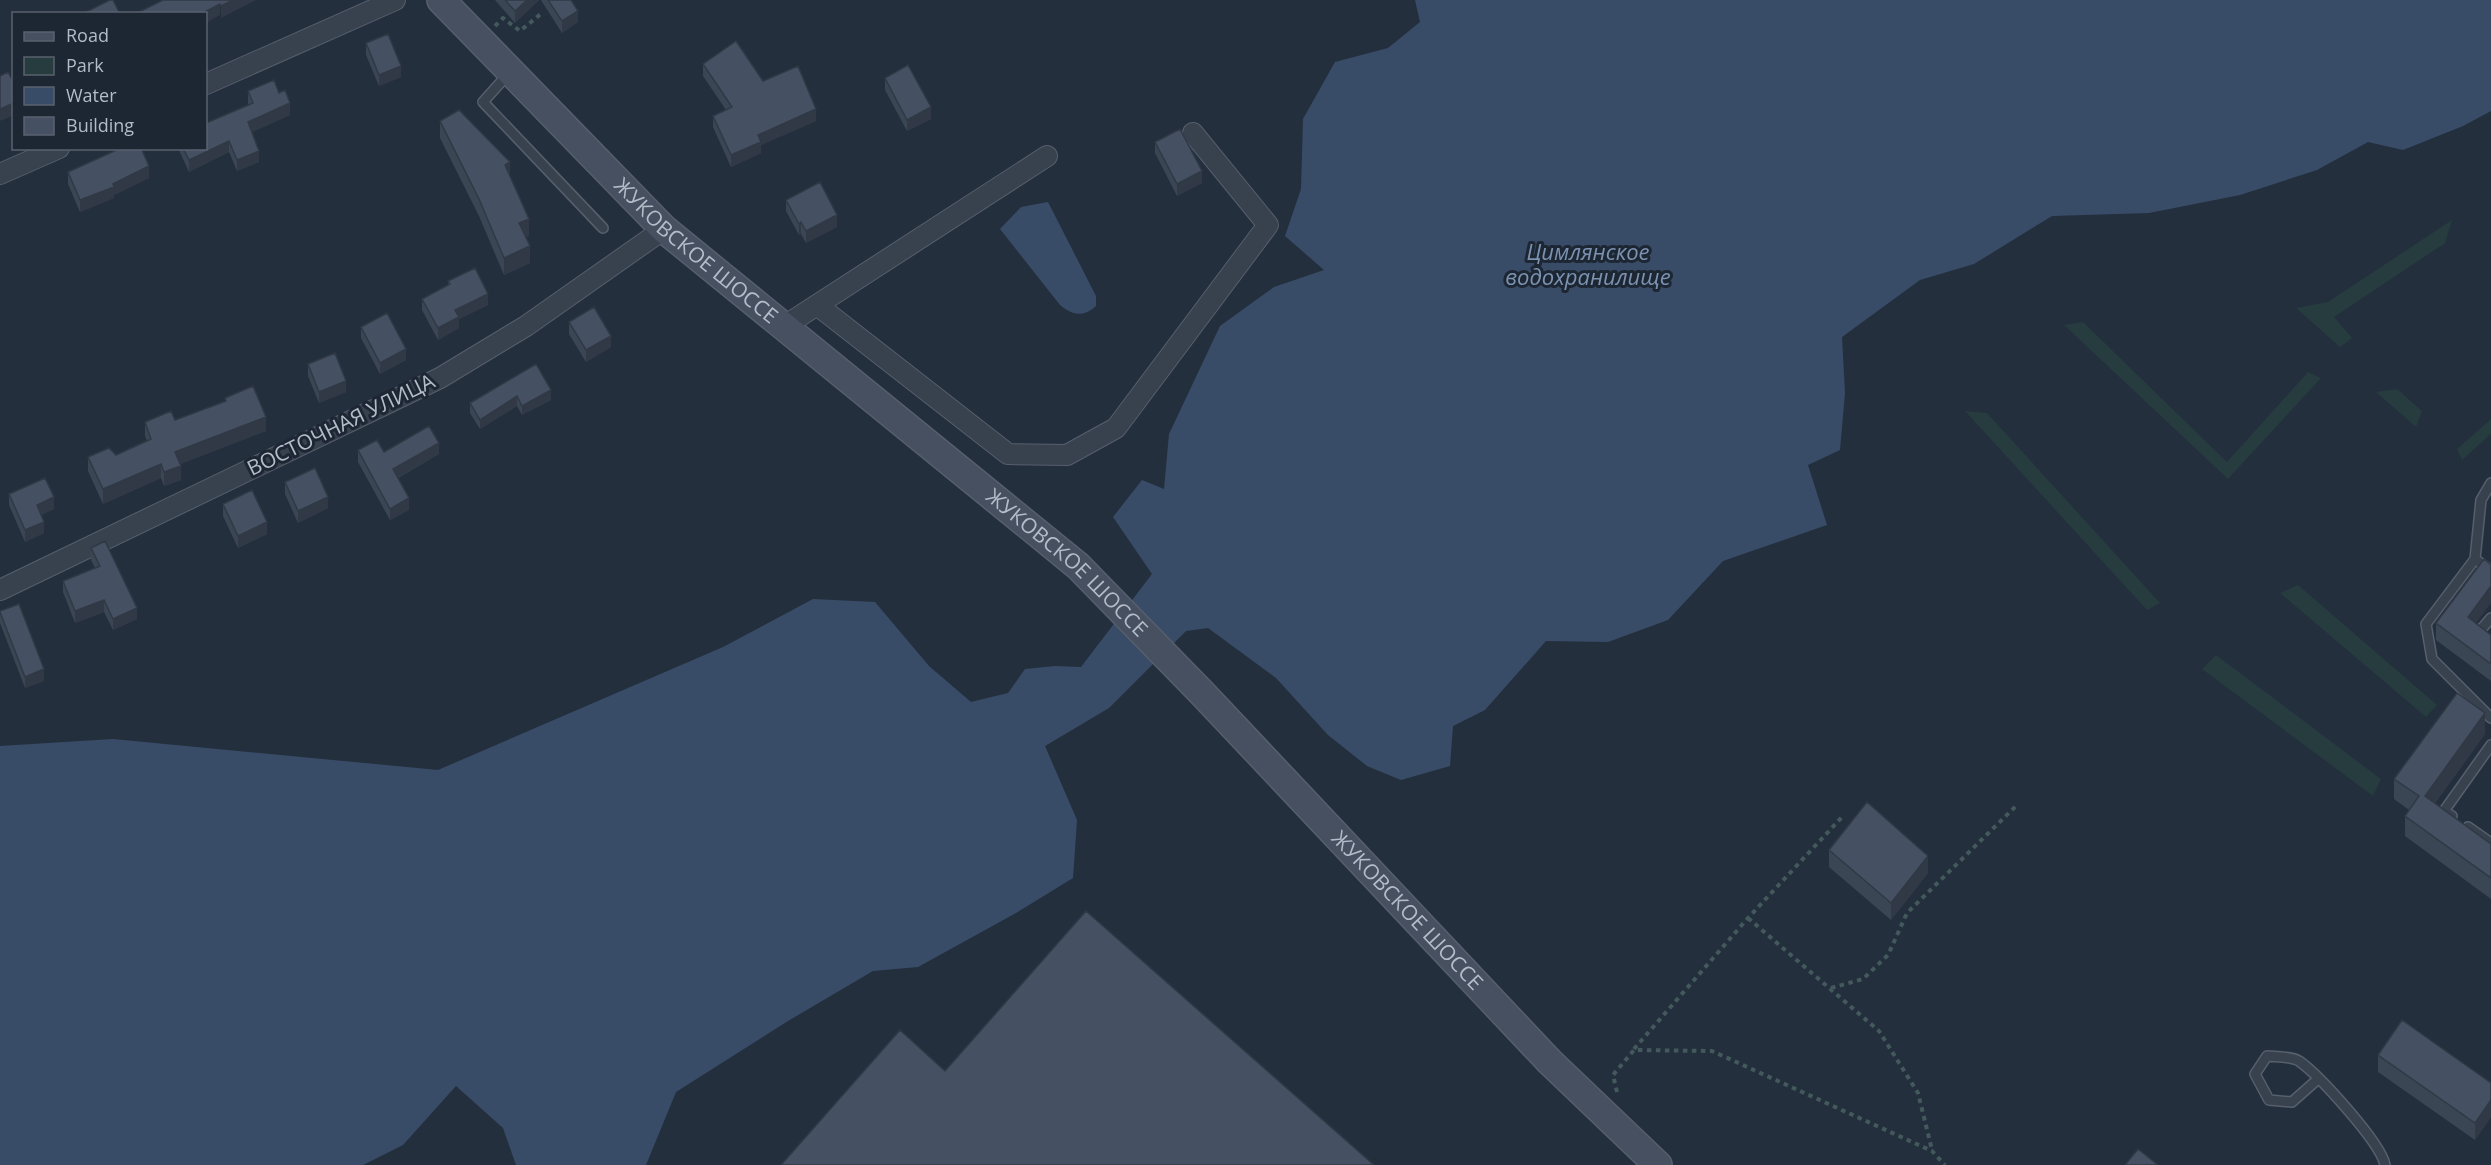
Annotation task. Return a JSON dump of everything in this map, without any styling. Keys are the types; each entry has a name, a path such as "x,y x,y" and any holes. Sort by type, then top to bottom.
{"main road":[{"name":"ЖУКОВСКОЕ ШОССЕ","path":"441,0 664,229 786,325 1078,566 1202,693 1550,1062 1649,1162"}],"street":[{"path":"207,84 395,0"},
{"path":"817,305 1008,454 1067,455 1116,428 1268,225 1193,133"},
{"path":"0,174 54,150"},
{"path":"786,325 1047,156"},
{"name":"ВОСТОЧНАЯ УЛИЦА","path":"0,590 440,378 526,326 664,229"}],"lane":[{"path":"511,71 483,102 603,228"},
{"path":"2491,483 2481,500 2475,559 2426,624 2432,659 2491,718"},
{"path":"2475,559 2491,571"},
{"path":"2491,618 2478,633 2491,643"},
{"path":"2491,745 2444,811 2491,843"},
{"path":"2318,1079 2292,1102 2269,1100 2255,1074 2267,1056 2297,1059 2318,1079 2349,1113 2378,1150 2385,1165"}],"path":[{"path":"1830,988 1863,979 1887,955 1907,913 2017,805"},
{"path":"1618,1096 1613,1076 1748,918 1842,817"},
{"path":"1748,918 1879,1031 1918,1093 1932,1151"},
{"path":"1634,1050 1713,1051 1932,1151 1946,1165"}],"green space":[{"path":"2452,220 2445,243 2334,317 2352,338 2340,347 2296,308 2328,302"},
{"path":"2083,322 2227,462 2308,372 2321,378 2228,479 2064,325"},
{"path":"2397,389 2422,411 2416,427 2376,392"},
{"path":"1965,411 1987,413 2160,603 2147,610"},
{"path":"2491,419 2491,434 2462,460 2457,449"},
{"path":"2298,585 2437,705 2426,717 2280,593"},
{"path":"2216,655 2381,779 2373,796 2202,669"}],"water":[{"name":"Цимлянское водохранилище","path":"1415,0 2491,0 2491,111 2463,126 2403,150 2368,142 2317,170 2240,195 2149,213 2052,216 1974,264 1920,280 1842,337 1845,393 1840,450 1808,465 1827,525 1723,561 1668,620 1608,642 1546,641 1485,710 1453,726 1450,766 1401,780 1367,766 1328,735 1276,678 1208,628 1186,631 1109,708 1045,746 1077,820 1073,878 1016,913 918,967 873,971 788,1021 676,1092 646,1165 516,1165 503,1128 456,1086 403,1145 363,1165 0,1165 0,746 113,739 438,770 723,647 813,599 875,602 929,666 971,702 1008,693 1025,669 1055,666 1081,667 1152,574 1113,517 1142,480 1164,489 1169,434 1220,326 1274,287 1324,270 1285,236 1301,189 1303,119 1335,62 1388,48 1420,22"},
{"path":"1048,202 1096,296 1096,306 1087,312 1074,313 1060,305 1000,229 1021,207"}],"building":[{"path":"113,0 119,12 86,12"},
{"path":"163,0 233,0 205,12 139,12"},
{"path":"505,0 527,0 515,11"},
{"path":"548,0 571,0 578,11 562,21"},
{"path":"388,34 401,66 379,75 366,43"},
{"path":"736,41 763,81 798,66 816,109 758,135 761,142 731,155 713,116 732,107 703,64"},
{"path":"908,65 931,107 907,120 885,78"},
{"path":"8,72 12,79 12,104 0,109 0,76"},
{"path":"274,80 279,93 285,90 290,103 248,122 259,151 237,160 229,141 189,160 184,150 207,150 207,123 253,103 248,91"},
{"path":"459,110 510,162 505,165 529,219 519,223 530,246 504,258 479,199 440,121"},
{"path":"1180,129 1202,171 1177,184 1155,142"},
{"path":"117,150 142,150 149,166 113,184 114,187 80,200 68,172"},
{"path":"820,182 837,215 806,231 801,222 799,224 786,200"},
{"path":"475,268 488,294 455,310 459,317 438,328 422,299 450,284 448,281"},
{"path":"594,307 611,336 586,350 569,322"},
{"path":"387,313 406,349 380,363 361,327"},
{"path":"335,353 346,381 319,392 308,364"},
{"path":"536,364 551,390 522,406 517,396 480,420 470,403"},
{"path":"253,386 266,417 175,452 181,466 164,472 161,464 103,489 88,457 109,448 116,455 151,439 145,422 171,411 175,420 226,401 225,398"},
{"path":"429,426 439,443 393,469 409,498 390,509 358,450 377,440 384,452"},
{"path":"315,468 328,497 298,511 285,482"},
{"path":"45,478 54,497 37,505 44,522 25,530 9,494"},
{"path":"252,490 267,522 238,536 223,504"},
{"path":"105,541 137,608 113,619 104,600 75,611 63,581 100,566 91,548"},
{"path":"2484,559 2491,565 2491,586 2468,617 2491,635 2491,664 2436,623"},
{"path":"19,604 44,669 25,677 0,612"},
{"path":"2457,693 2485,713 2425,796 2491,844 2491,878 2405,816 2419,796 2394,779"},
{"path":"1867,802 1928,856 1891,903 1829,850"},
{"path":"1086,911 1374,1165 781,1165 900,1030 945,1071"},
{"path":"2402,1020 2491,1083 2491,1100 2475,1123 2378,1055"},
{"path":"2138,1149 2158,1165 2125,1165"}]}
